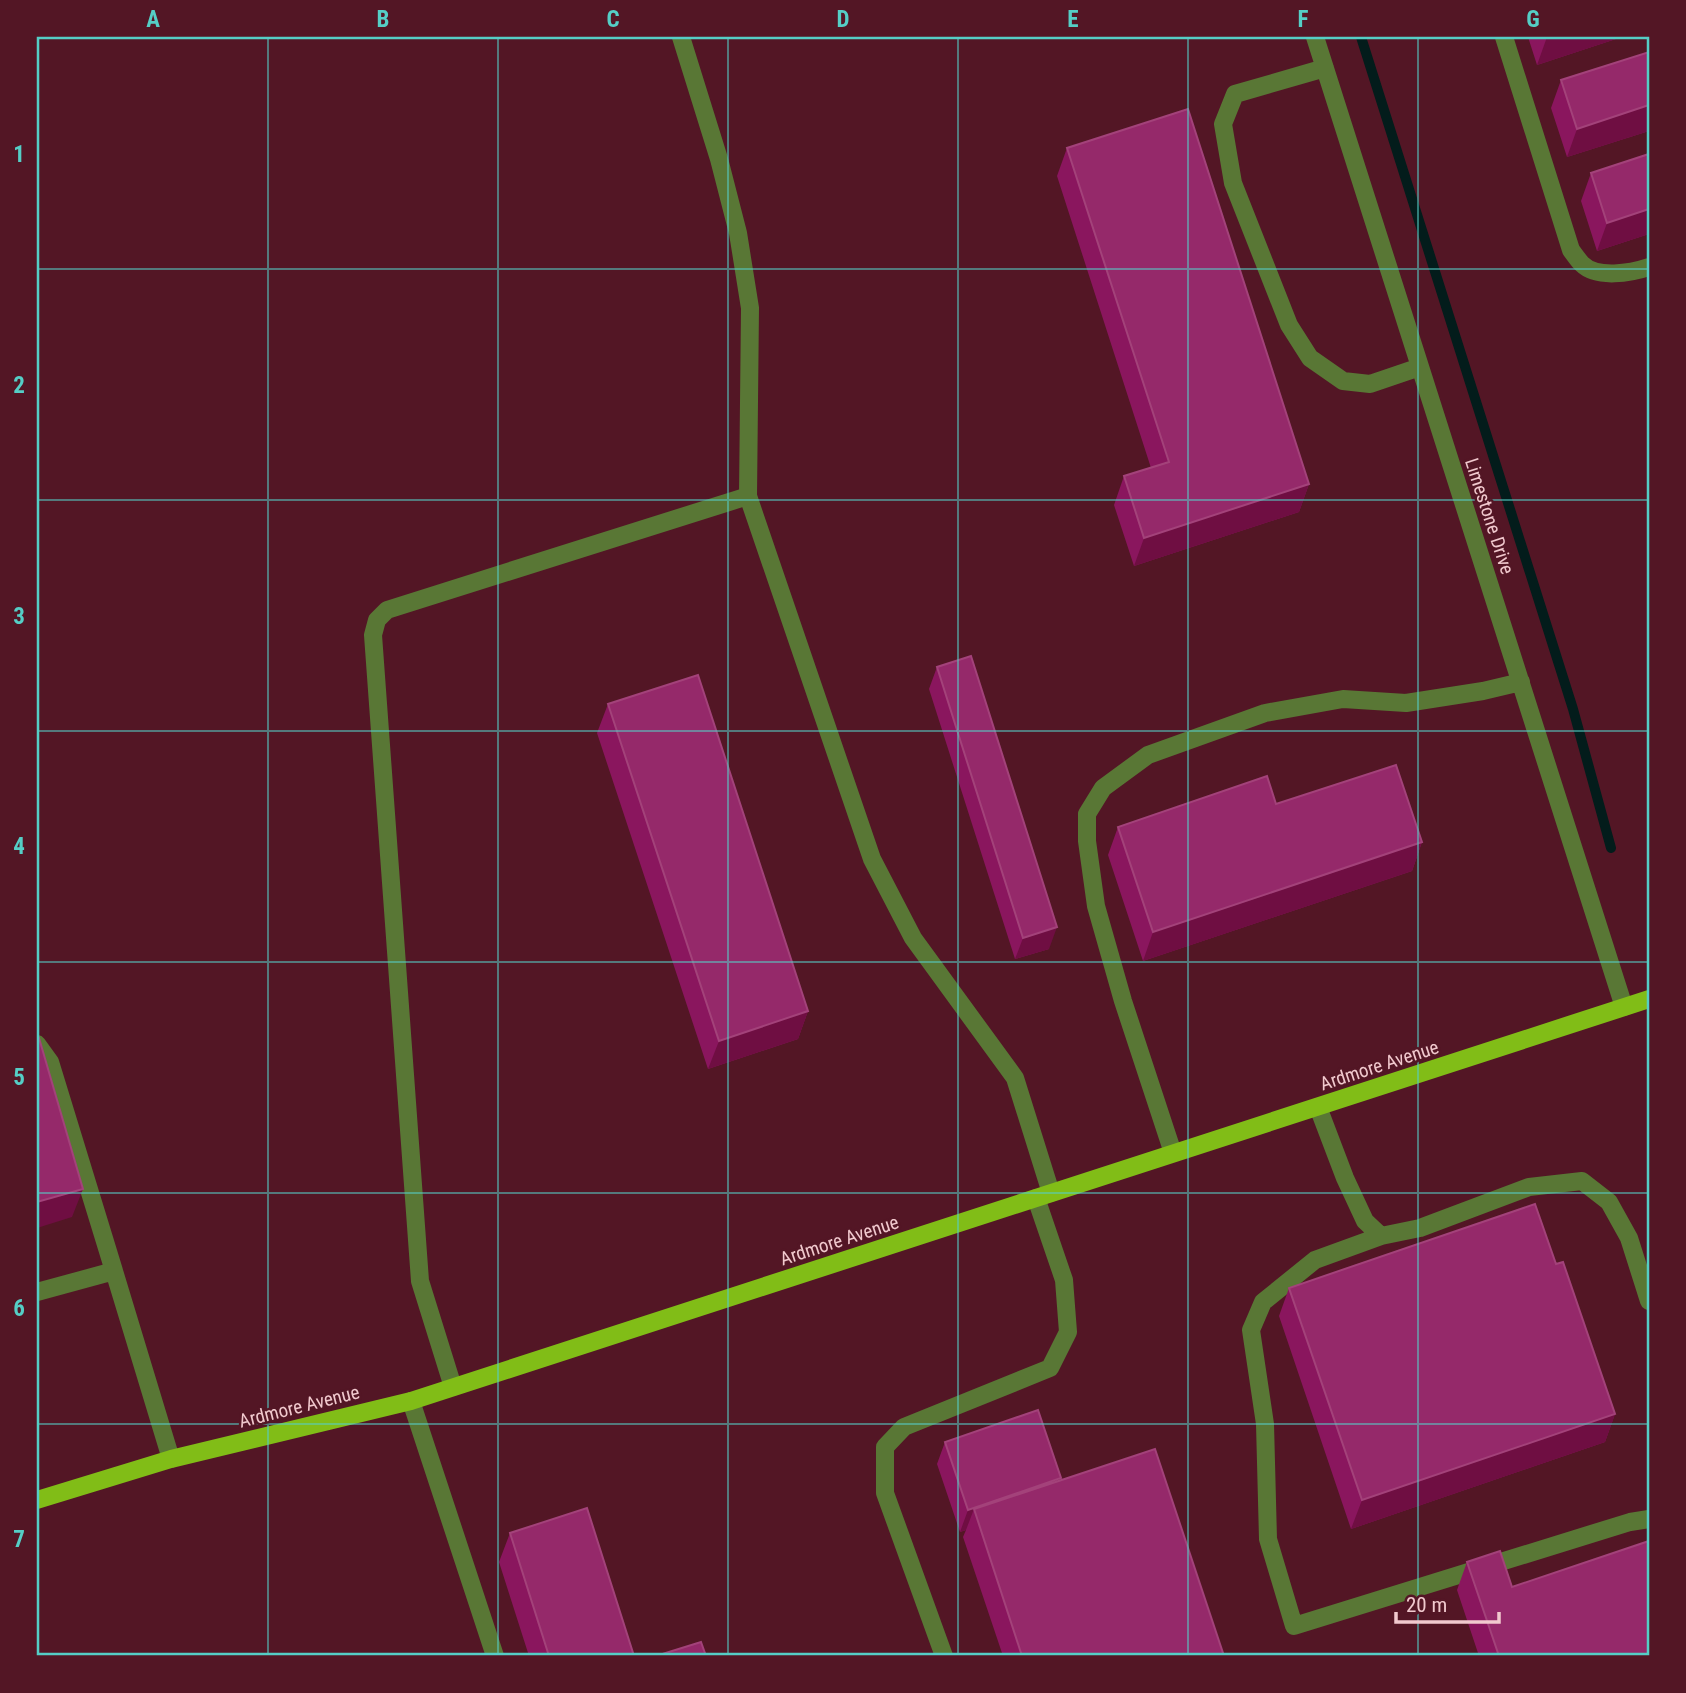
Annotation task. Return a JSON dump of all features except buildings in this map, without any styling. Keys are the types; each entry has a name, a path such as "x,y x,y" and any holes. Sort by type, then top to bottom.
{"main road":[{"name":"Ardmore Avenue","path":"37,1500 171,1459 411,1401 1649,999"}],"street":[{"path":"681,37 719,159 738,233 750,308 748,496 872,859 914,938 1015,1078 1064,1280 1068,1332 1050,1368 904,1427 885,1447 885,1493 944,1656"},
{"name":"Limestone Drive","path":"1315,37 1624,1007"},
{"path":"1504,37 1571,250 1582,265 1592,271 1613,273 1649,267"},
{"path":"1325,68 1235,94 1223,124 1233,183 1289,325 1310,358 1343,381 1370,384 1420,367"},
{"path":"453,1387 420,1281 373,635 377,620 387,610 748,496"},
{"path":"1173,1153 1123,1001 1096,906 1087,841 1087,814 1103,788 1148,755 1265,713 1343,699 1406,703 1521,682"},
{"path":"37,1044 50,1062 171,1459"},
{"path":"1318,1107 1345,1178 1365,1221 1381,1236"},
{"path":"1649,1301 1629,1238 1609,1202 1582,1181 1529,1187 1420,1228 1381,1236 1315,1260 1263,1302 1251,1330 1265,1424 1268,1539 1294,1626 1630,1522 1649,1519"},
{"path":"37,1292 114,1271"},
{"path":"411,1401 495,1656"}],"waterway":[{"path":"1361,37 1573,709 1611,848"}]}
